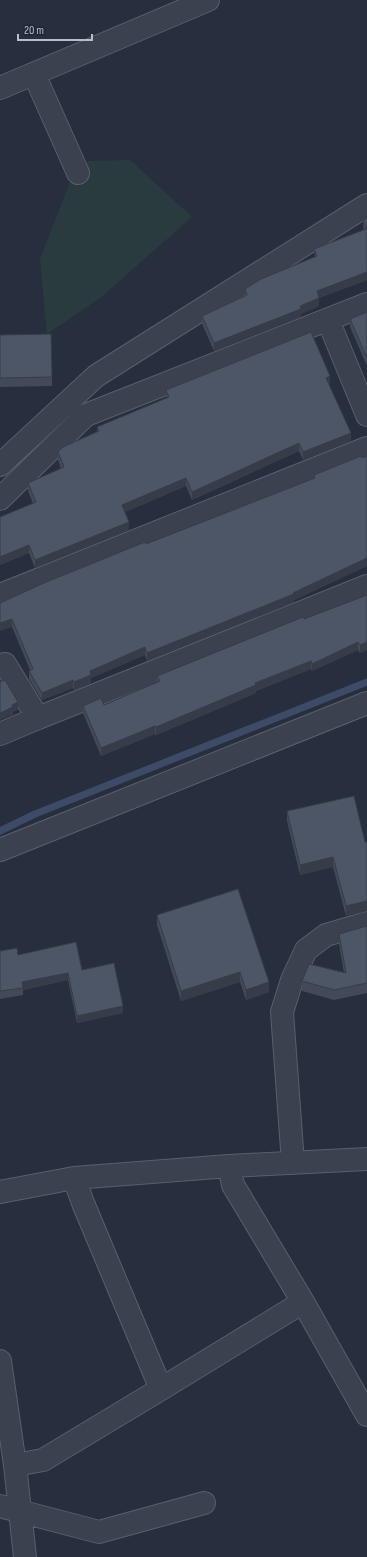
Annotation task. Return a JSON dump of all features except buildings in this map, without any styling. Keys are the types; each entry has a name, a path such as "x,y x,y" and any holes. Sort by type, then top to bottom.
{"street":[{"path":"0,88 208,0"},
{"path":"34,74 78,173"},
{"path":"0,465 96,376 367,205"},
{"path":"0,499 86,415 367,304"},
{"path":"328,320 367,415"},
{"path":"0,595 367,448"},
{"path":"0,734 367,586"},
{"path":"2,658 38,718"},
{"path":"0,850 367,703"},
{"path":"293,1163 282,1012 292,980 306,950 326,935 367,923"},
{"path":"0,1192 74,1178 229,1166 367,1159"},
{"path":"229,1166 233,1185 303,1302 367,1415"},
{"path":"74,1178 83,1204 161,1389"},
{"path":"15,1464 44,1460 303,1302"},
{"path":"0,1361 15,1464 9,1508 25,1557"},
{"path":"9,1508 99,1532 204,1503"}],"shaded area":[{"path":"130,160 192,217 100,298 47,334 40,259 70,182 88,161"}],"waterway":[{"path":"0,831 35,814 367,682"}]}
